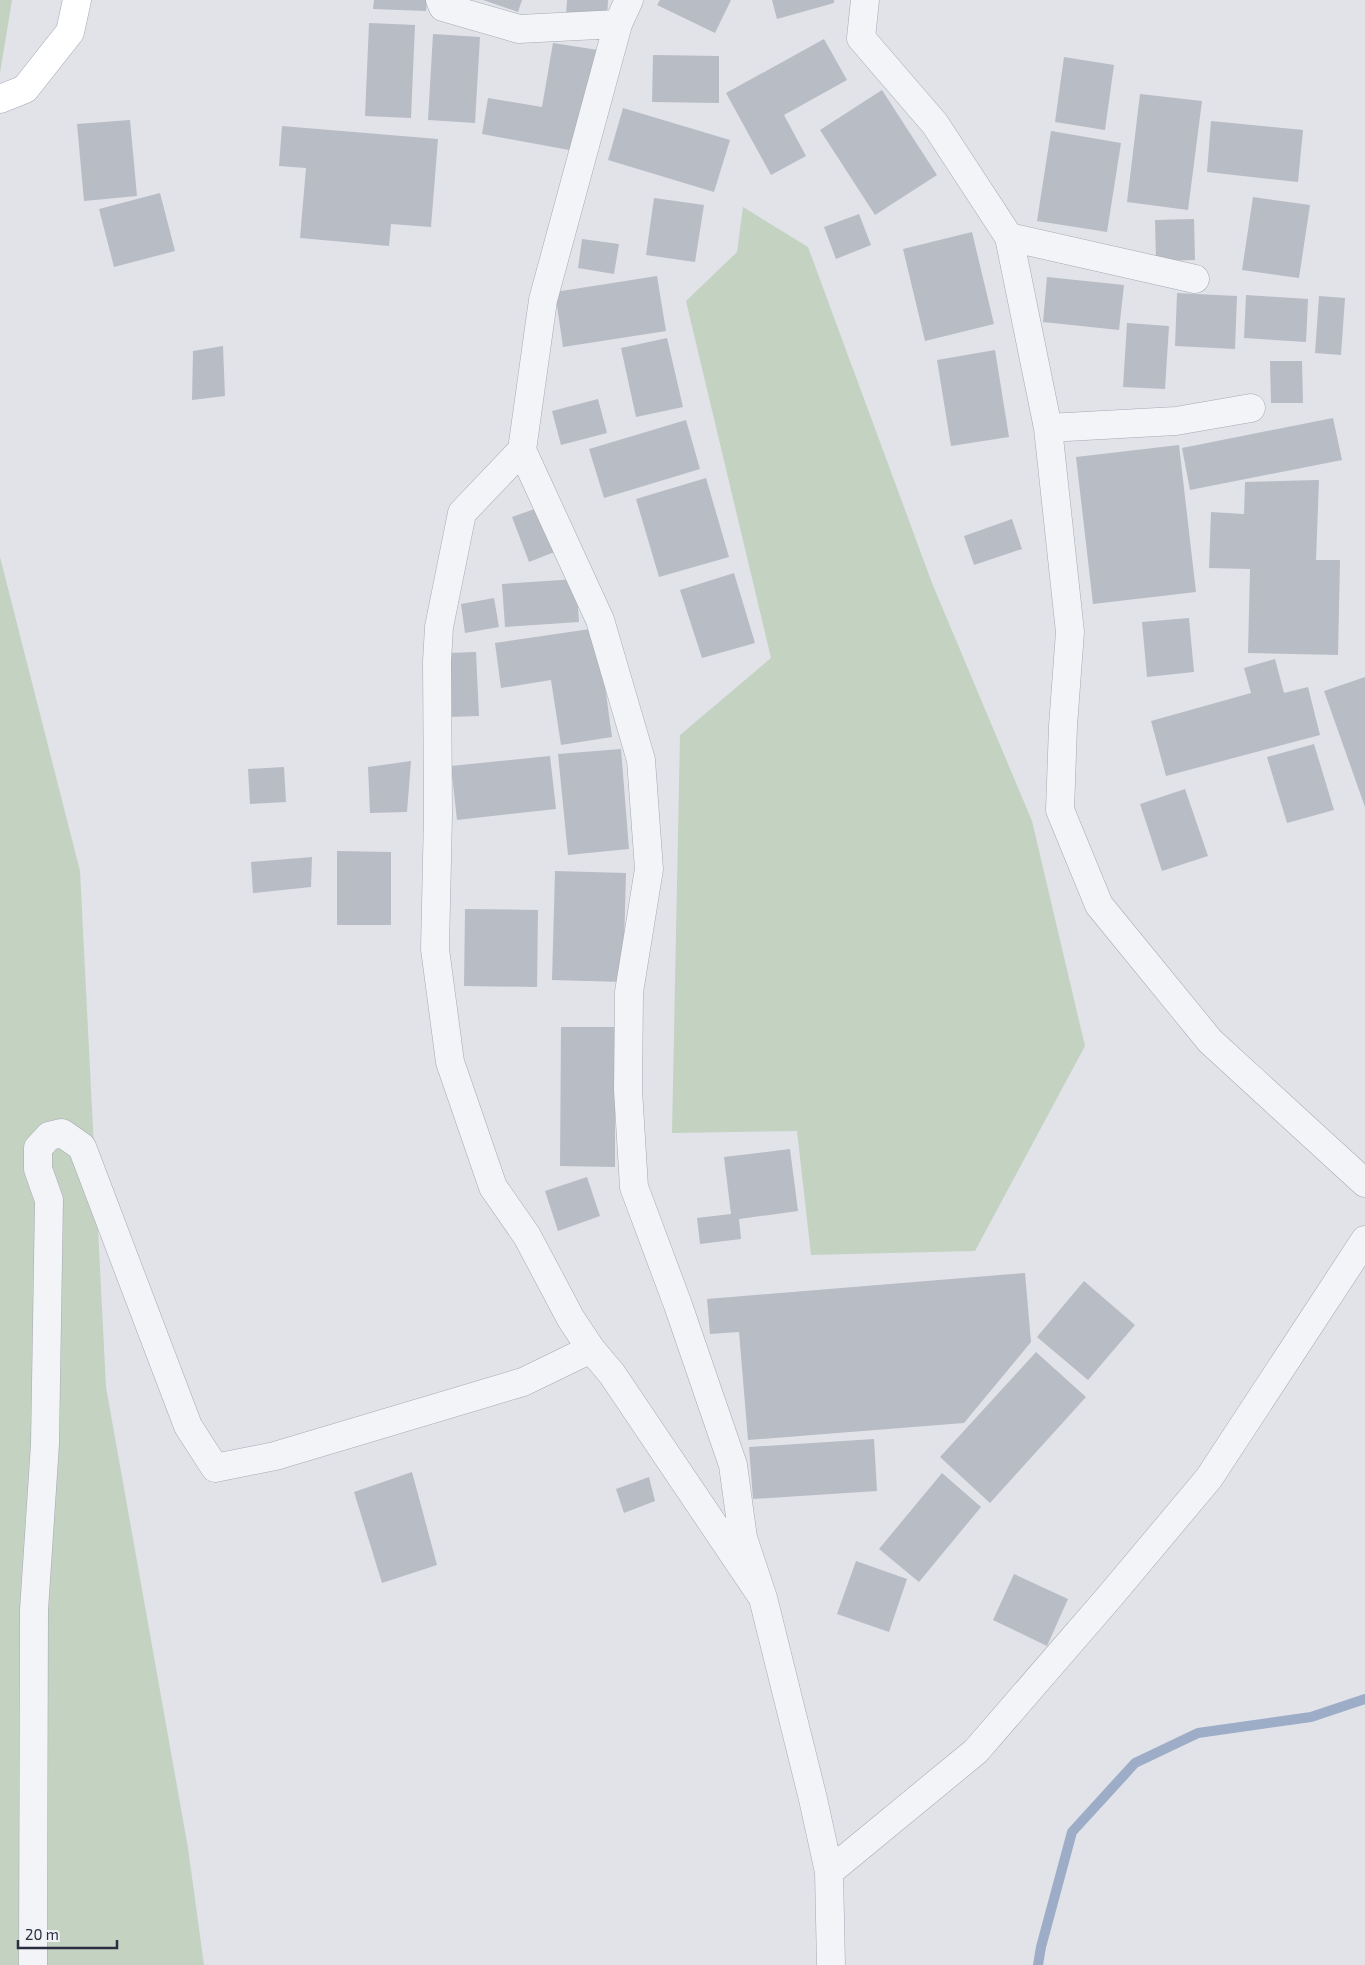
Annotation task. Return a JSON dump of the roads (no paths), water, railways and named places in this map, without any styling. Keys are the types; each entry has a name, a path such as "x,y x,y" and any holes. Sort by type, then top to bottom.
{"main road":[{"path":"0,99 25,89 70,32 77,0"}],"street":[{"path":"440,0 443,7 519,28 618,24"},
{"path":"629,0 618,24 543,300 522,450 600,620 640,760 649,869 629,992 628,1090 634,1187 678,1305 733,1465 743,1538 763,1598 813,1799 829,1872 831,1965"},
{"path":"865,0 861,38 935,124 1009,237 1048,428 1070,632 1062,726 1060,810 1099,905 1210,1040 1365,1183"},
{"path":"1009,237 1195,279"},
{"path":"1048,428 1176,421 1252,408"},
{"path":"522,450 462,513 440,627 437,661 438,814 435,949 450,1062 493,1187 527,1236 571,1319 591,1350 612,1374 763,1598"},
{"path":"34,1965 34,1610 45,1444 49,1200 38,1169 38,1148 49,1136 62,1133 82,1147 188,1426 216,1468 275,1456 523,1382 591,1350"},
{"path":"829,1872 976,1751 1111,1595 1209,1478 1365,1240"}],"waterway":[{"path":"1038,1965 1041,1947 1072,1832 1135,1763 1198,1733 1311,1717 1365,1699"}]}
